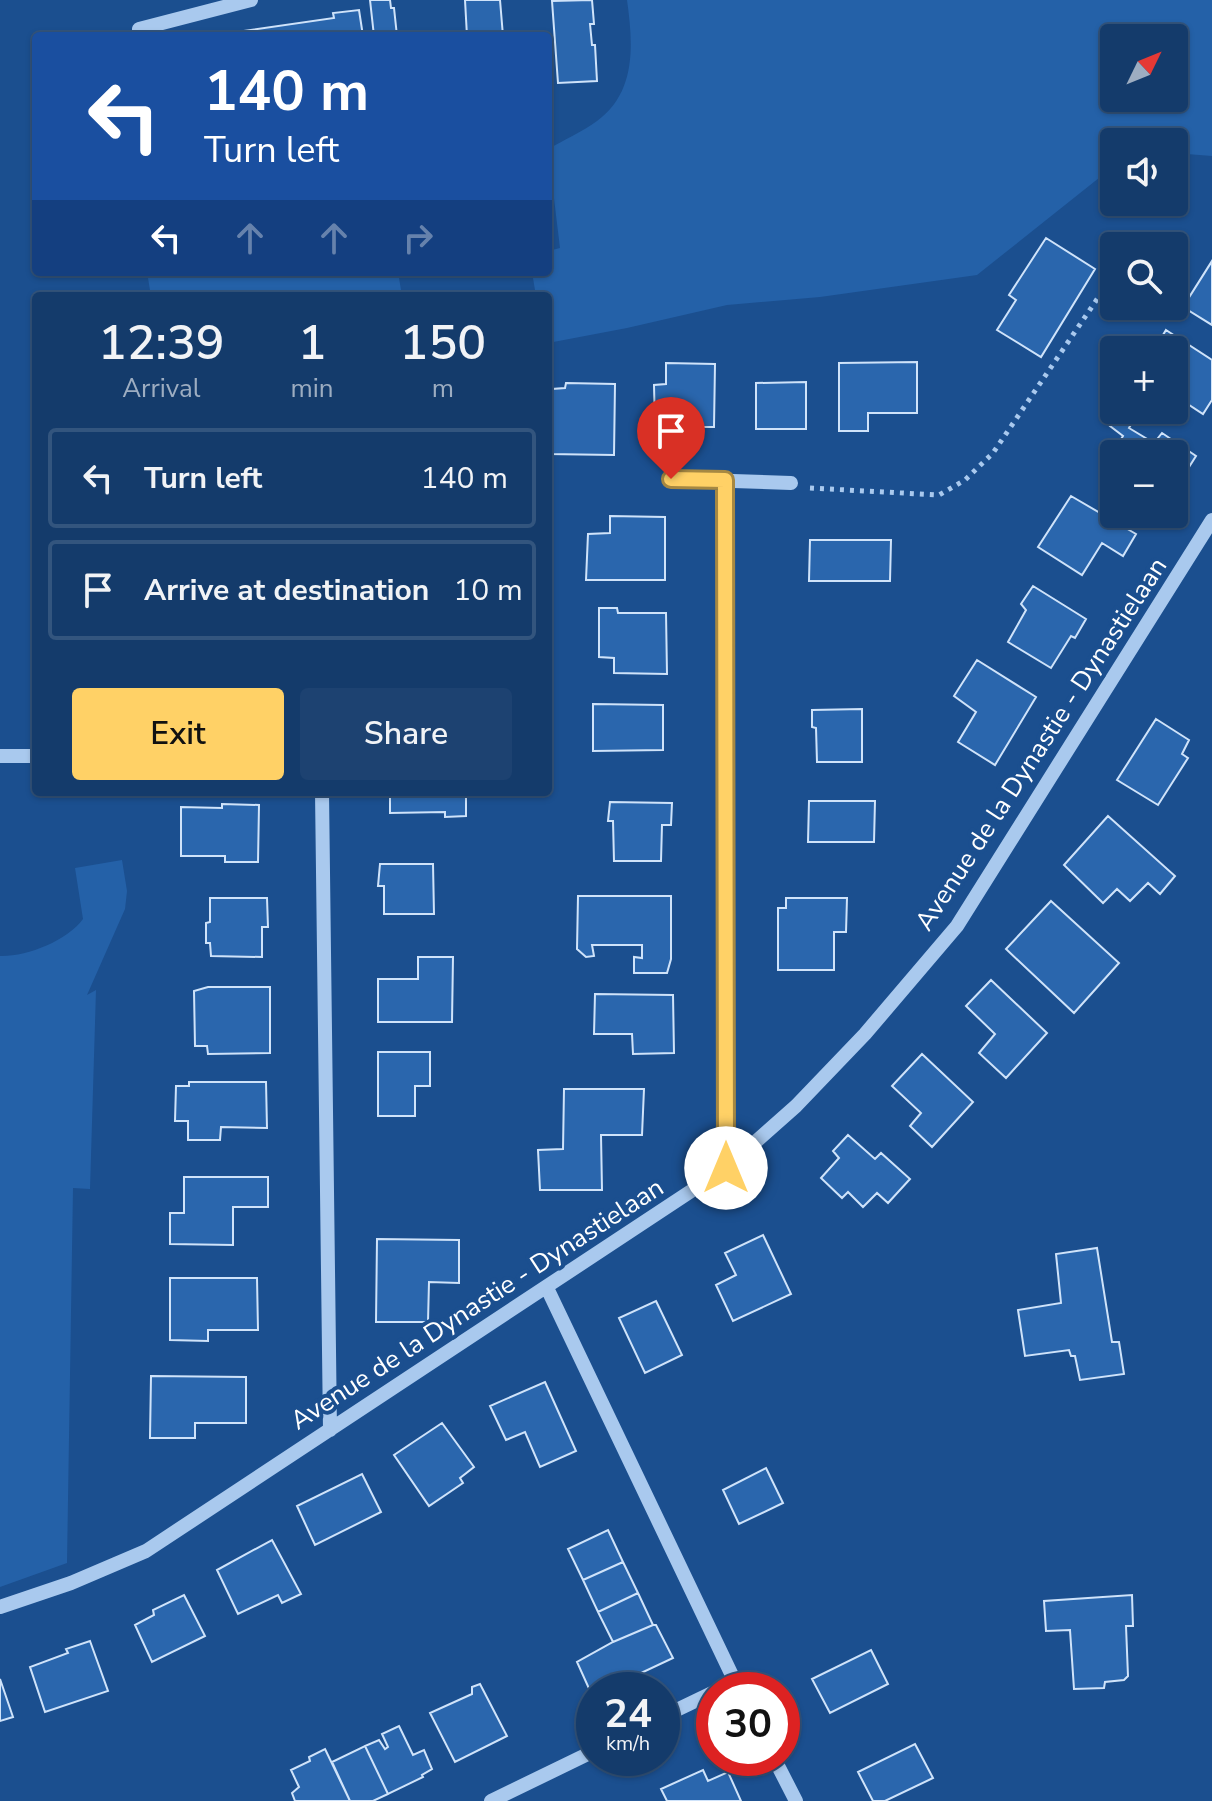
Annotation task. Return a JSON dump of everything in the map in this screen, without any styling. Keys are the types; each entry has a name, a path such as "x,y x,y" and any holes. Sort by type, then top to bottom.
{"street":[{"path":"139,29 251,0"},
{"path":"671,479 791,483"},
{"path":"725,480 726,1168"},
{"name":"Avenue de la Dynastie - Dynastielaan","path":"0,1607 71,1583 146,1551 726,1168 796,1106 865,1034 957,926 1212,520"},
{"path":"0,756 32,756"},
{"path":"322,796 330,1430"},
{"path":"547,1288 730,1672"},
{"path":"491,1801 576,1760"},
{"path":"783,1776 796,1801"}],"path":[{"path":"791,483 815,489 939,495 965,480 993,453 1100,295"}],"shaded area":[{"path":"627,0 1212,0 1212,156 1188,154 1188,128 1100,128 1100,177 977,275 820,297 727,305 552,342 552,292 535,292 533,276 552,276 552,250 560,248 552,182 552,147 597,121 610,109 626,81 631,50"},
{"path":"148,276 399,276 401,292 150,292"},
{"path":"122,860 127,891 125,909 87,995 96,990 90,1189 73,1188 67,1563 0,1587 0,956 33,951 57,941 76,927 83,919 75,868"}],"building":[{"path":"370,0 390,0 397,32 374,32"},
{"path":"465,0 500,0 503,32 467,32"},
{"path":"592,0 594,24 590,24 592,45 595,45 597,81 558,83 552,1"},
{"path":"359,10 362,32 236,32 334,18 333,13"},
{"path":"1046,238 1095,269 1041,357 997,330 1016,300 1009,295"},
{"path":"1212,261 1212,325 1188,310 1188,299"},
{"path":"1188,344 1212,360 1212,400 1203,414 1188,404"},
{"path":"917,362 917,413 868,413 868,431 839,431 839,363"},
{"path":"666,363 715,364 714,427 655,427 654,385 666,384"},
{"path":"806,382 806,429 756,429 756,383"},
{"path":"566,383 615,384 614,455 552,454 552,389 565,388"},
{"path":"1131,424 1129,428 1149,440 1120,440 1123,436 1110,426"},
{"path":"1162,433 1172,440 1156,440"},
{"path":"1188,451 1196,456 1188,466"},
{"path":"1071,496 1100,513 1100,528 1126,528 1136,534 1123,556 1102,543 1082,575 1038,547"},
{"path":"610,516 665,517 665,580 586,580 588,534 610,533"},
{"path":"810,540 891,540 890,581 809,581"},
{"path":"1033,586 1086,619 1051,668 1008,642 1026,610 1021,604"},
{"path":"599,608 617,608 618,613 666,613 667,674 614,673 614,658 599,657"},
{"path":"31,622 32,622 32,665"},
{"path":"977,660 1036,697 995,765 958,742 976,712 954,696"},
{"path":"593,704 663,705 663,750 593,751"},
{"path":"862,709 862,762 817,762 812,710"},
{"path":"1156,719 1189,740 1182,754 1188,758 1158,805 1117,780"},
{"path":"390,796 466,796 466,816 445,817 445,812 390,813"},
{"path":"809,801 875,801 874,842 808,842"},
{"path":"610,802 672,803 671,825 662,825 661,861 614,861 613,821 608,821"},
{"path":"222,804 259,805 258,862 225,862 225,856 181,856 181,807 222,808"},
{"path":"1108,816 1175,876 1160,894 1148,883 1130,901 1117,889 1103,903 1064,865"},
{"path":"380,864 433,864 434,914 384,914 384,886 378,886"},
{"path":"578,896 671,896 671,959 667,973 634,973 634,957 642,958 642,945 592,945 594,956 586,957 577,949"},
{"path":"210,898 267,898 268,927 262,927 262,957 211,956 210,943 206,943"},
{"path":"786,898 847,898 846,932 834,932 834,970 778,970 778,908 786,908"},
{"path":"1051,901 1119,963 1074,1013 1006,949"},
{"path":"418,957 453,957 452,1022 378,1022 378,979 418,979"},
{"path":"991,980 1047,1033 1006,1078 979,1053 995,1034 966,1006"},
{"path":"208,987 270,987 270,1053 208,1054 207,1046 195,1046 194,991"},
{"path":"595,994 673,995 674,1053 633,1054 632,1034 594,1034"},
{"path":"378,1052 430,1052 430,1086 415,1086 415,1116 378,1116"},
{"path":"922,1054 973,1102 932,1147 910,1126 921,1113 892,1086"},
{"path":"189,1082 266,1082 267,1128 221,1127 220,1140 188,1140 188,1121 175,1121 176,1086 189,1086"},
{"path":"564,1089 644,1089 642,1135 601,1135 602,1190 540,1190 538,1150 563,1149"},
{"path":"848,1135 875,1159 881,1153 910,1179 888,1203 877,1193 863,1207 848,1192 842,1198 821,1178 839,1158 833,1151"},
{"path":"184,1177 268,1177 268,1207 233,1207 233,1245 170,1244 170,1213 184,1213"},
{"path":"763,1235 791,1294 733,1321 716,1285 736,1275 725,1253"},
{"path":"377,1239 459,1240 459,1283 429,1282 428,1322 376,1322"},
{"path":"1097,1248 1112,1342 1119,1342 1124,1374 1080,1380 1075,1356 1071,1356 1069,1350 1025,1356 1018,1310 1061,1303 1056,1254"},
{"path":"170,1278 257,1278 258,1330 208,1330 208,1341 170,1340"},
{"path":"656,1301 682,1355 645,1373 619,1318"},
{"path":"151,1376 246,1377 246,1423 195,1423 195,1438 150,1438"},
{"path":"545,1382 576,1451 540,1467 525,1432 506,1440 490,1406"},
{"path":"442,1423 474,1467 460,1478 463,1483 429,1506 394,1455"},
{"path":"766,1468 783,1503 739,1524 723,1490"},
{"path":"362,1474 381,1512 315,1545 297,1506"},
{"path":"608,1530 623,1562 583,1580 568,1549"},
{"path":"272,1540 301,1594 282,1603 278,1595 238,1614 217,1570"},
{"path":"623,1562 638,1593 598,1612 583,1580"},
{"path":"638,1593 653,1625 613,1642 598,1612"},
{"path":"184,1595 205,1636 152,1662 135,1625 154,1615 153,1610"},
{"path":"1132,1595 1133,1626 1126,1626 1128,1676 1124,1680 1105,1682 1104,1688 1074,1689 1070,1630 1046,1631 1044,1601"},
{"path":"656,1625 673,1658 643,1672 582,1672 577,1662 613,1642"},
{"path":"90,1641 108,1691 45,1712 30,1667"},
{"path":"871,1650 888,1684 830,1713 812,1679"},
{"path":"0,1679 13,1717 0,1721"},
{"path":"480,1684 507,1736 455,1762 430,1713 472,1694 472,1687"},
{"path":"399,1726 413,1755 424,1750 432,1769 423,1777 388,1794 365,1746 379,1740 385,1749 388,1747 382,1734"},
{"path":"915,1744 933,1778 885,1801 873,1801 858,1772"},
{"path":"365,1746 388,1794 373,1801 350,1801 332,1762"},
{"path":"325,1749 350,1801 295,1801 292,1793 299,1787 291,1770"},
{"path":"696,1773 696,1776 706,1776 708,1781 730,1776 741,1801 667,1801 661,1789"}],"route":[{"path":"671,479 725,480 726,1168"}]}
